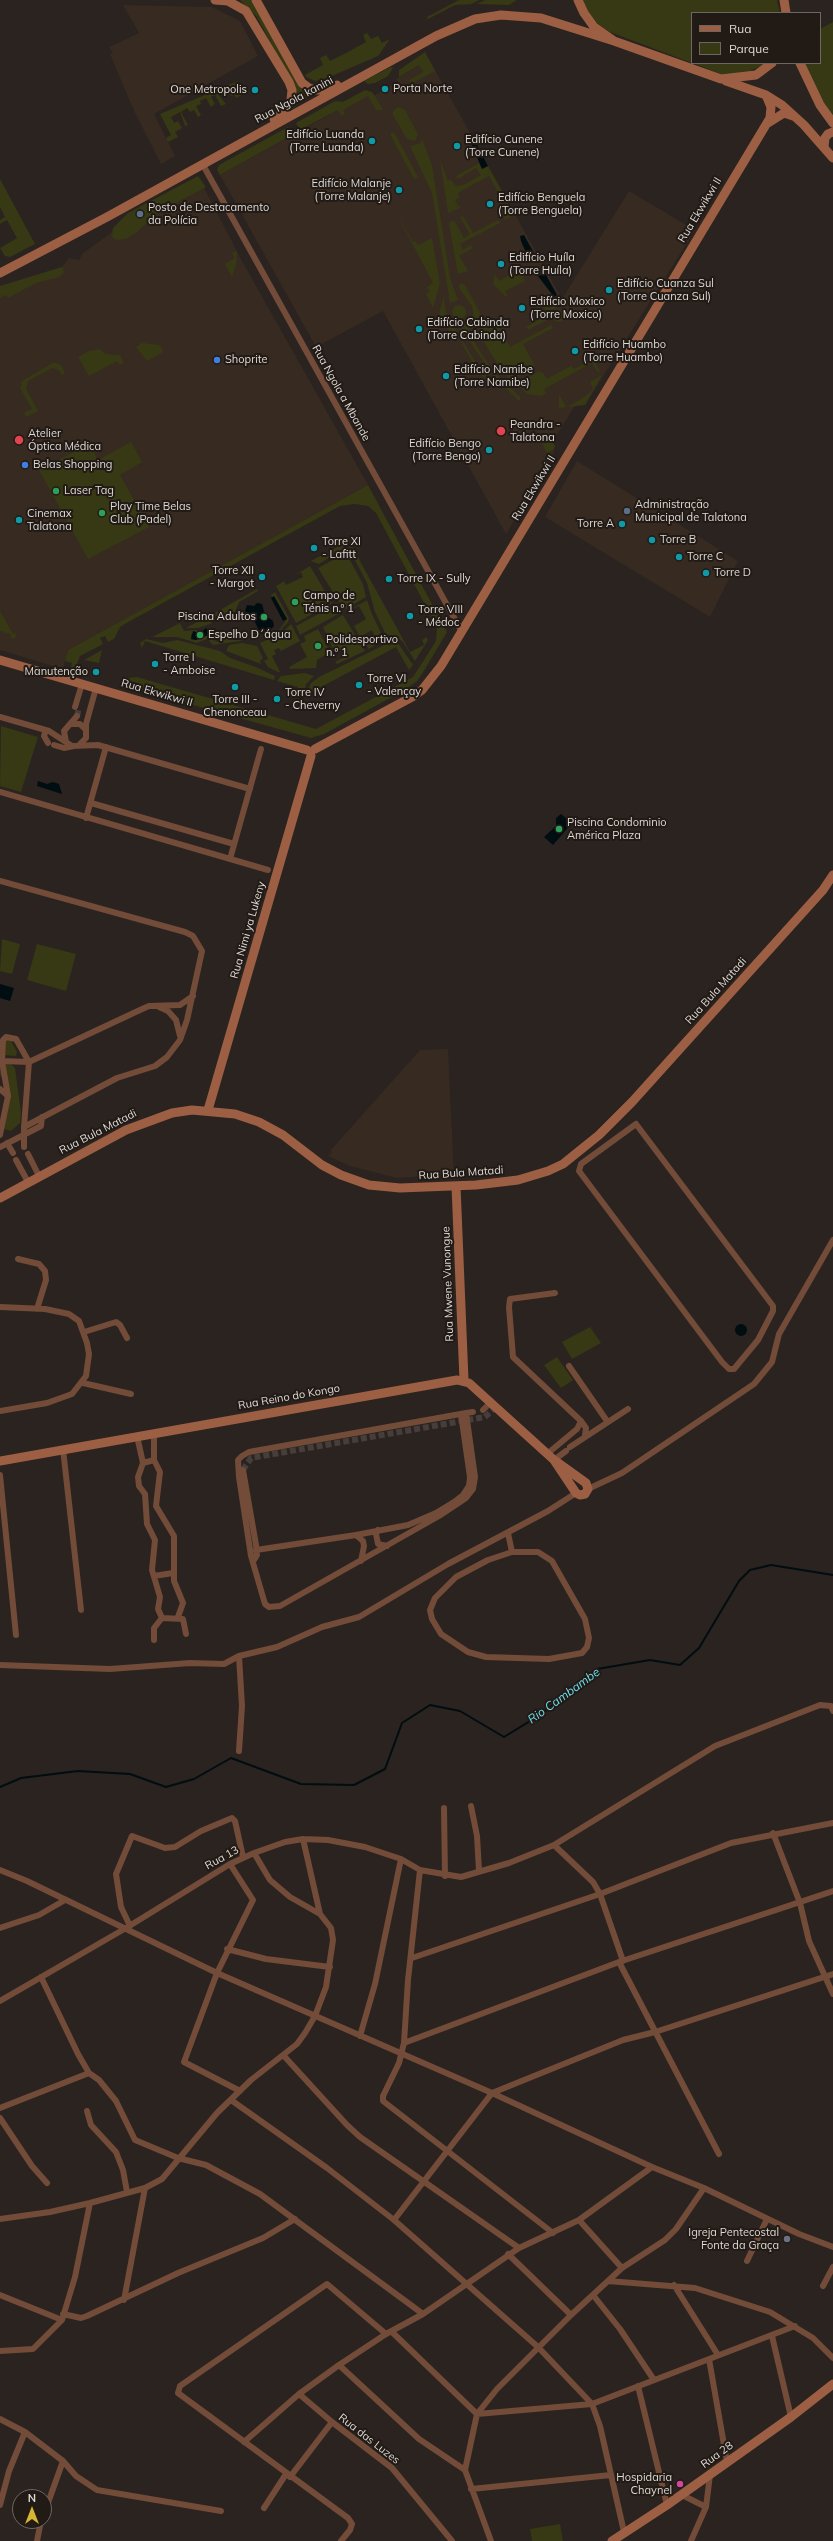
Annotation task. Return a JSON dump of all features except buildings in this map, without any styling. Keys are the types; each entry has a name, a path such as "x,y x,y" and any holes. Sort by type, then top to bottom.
{"street":[{"path":"215,0 228,1 246,11 292,90 291,100 284,112 242,142"},
{"path":"256,0 295,72 309,88 326,90 384,64"},
{"path":"578,0 584,13 594,27 614,41 766,95 782,105 797,118 833,158"},
{"path":"784,0 786,12"},
{"name":"Rua Ngola kanini","path":"0,273 203,165 384,64 475,19 501,15 541,18 614,41"},
{"path":"721,79 756,75 771,64"},
{"path":"800,64 820,105 833,123"},
{"name":"Rua Ekwikwi II","path":"0,660 311,752 402,703 422,690 441,666 462,632 762,130 771,113 769,101 766,95"},
{"name":"Rua Ekwikwi II","path":"762,130 779,114 788,113 797,118"},
{"path":"824,147 825,138 828,134 833,132"},
{"name":"Rua Ngola a Mbande","path":"203,165 462,632"},
{"path":"77,708 84,685"},
{"path":"77,746 85,741 96,688"},
{"path":"66,742 64,735 67,726 75,715"},
{"path":"0,716 48,730 66,742 77,746"},
{"path":"98,745 76,723 48,730 44,736 51,744 64,748 98,745 250,789"},
{"path":"86,818 106,747"},
{"path":"230,859 261,749"},
{"name":"Rua Nimi ya Lukeny","path":"208,1110 311,752"},
{"path":"0,792 268,870"},
{"path":"90,803 234,844"},
{"name":"Rua Bula Matadi","path":"0,1198 39,1176 148,1120 172,1113 208,1110 259,1122 283,1135 322,1165 341,1175 369,1185 400,1188 456,1186 500,1183 534,1177 563,1164 597,1137 632,1102 808,907 833,875"},
{"path":"0,881 193,936 202,951 194,996 180,1040 167,1056 155,1066 117,1078 24,1127"},
{"path":"1,1063 29,1062 140,1010 158,1006 180,1005 194,996"},
{"path":"158,1006 168,1011 176,1020 180,1040"},
{"path":"1,1132 8,1096 1,1063 3,1040 6,1036 12,1036 16,1039 29,1062 24,1147"},
{"path":"0,1089 8,1096"},
{"path":"2,1145 24,1136 43,1124 42,1117"},
{"path":"636,1124 640,1127 772,1303 773,1311 758,1340 734,1369 728,1369 722,1362 579,1171 581,1164 605,1148 632,1125 636,1124"},
{"path":"597,1137 605,1148"},
{"path":"2,1145 13,1153"},
{"path":"28,1154 39,1176"},
{"path":"16,1160 28,1182"},
{"name":"Rua Mwene Vunongue","path":"456,1186 464,1380"},
{"path":"0,1665 110,1669 190,1663 224,1664 239,1656 267,1650 322,1626 359,1617 448,1564 508,1533 576,1493 580,1495 588,1489 622,1473 754,1384 772,1362 779,1334 833,1240"},
{"path":"18,1259 39,1264 45,1271 46,1280 36,1309"},
{"path":"555,1293 510,1299 513,1357 581,1421 586,1428 585,1435"},
{"path":"0,1307 60,1311 69,1314 79,1321 84,1332 89,1354 88,1369 83,1383 72,1394 47,1404 0,1411"},
{"path":"84,1332 116,1322 120,1325 127,1338"},
{"path":"569,1366 607,1421"},
{"path":"464,1380 491,1402 551,1457 586,1483 588,1489"},
{"name":"Rua Reino do Kongo","path":"0,1460 448,1381 464,1380"},
{"path":"83,1383 130,1394"},
{"path":"483,1410 491,1402"},
{"path":"551,1457 628,1409"},
{"path":"463,1414 475,1465 476,1478 473,1489 466,1498 454,1507 387,1546 280,1606 269,1607 262,1600 254,1560 251,1556 238,1471 238,1460 242,1456 249,1452 473,1412"},
{"path":"256,1550 356,1535 423,1520 463,1495 469,1486 470,1477 463,1414"},
{"path":"551,1457 565,1438 577,1429 581,1421"},
{"path":"154,1433 154,1460 160,1472 156,1506 174,1536 173,1573 176,1587 183,1603 178,1617"},
{"path":"137,1436 143,1463 138,1481 145,1494 147,1524 155,1540 152,1563 160,1600 158,1611 162,1618"},
{"path":"565,1438 569,1447"},
{"path":"63,1449 80,1610"},
{"path":"551,1457 576,1493"},
{"path":"143,1463 154,1460"},
{"path":"244,1470 256,1550 254,1560"},
{"path":"0,1475 16,1635"},
{"path":"378,1530 376,1534 378,1544 387,1546"},
{"path":"508,1533 512,1552"},
{"path":"356,1535 363,1541 364,1546 361,1561"},
{"path":"512,1552 538,1552 552,1561 585,1618 589,1638 587,1647 582,1653 549,1659 486,1657 468,1652 441,1634 432,1619 430,1610 435,1598 456,1577 488,1560 512,1552"},
{"path":"154,1576 173,1573"},
{"path":"154,1640 154,1628 162,1618 178,1617 184,1619 186,1634"},
{"path":"239,1656 242,1706 239,1751"},
{"name":"Rua 13","path":"0,2001 128,1927 230,1864 243,1857 285,1842 303,1839 328,1840 366,1847 401,1859 420,1870 445,1876 461,1877 509,1863 554,1845 715,1746 820,1705 831,1706 833,1711"},
{"path":"471,1806 477,1836 479,1872"},
{"path":"444,1808 445,1876"},
{"path":"128,1927 121,1907 116,1874 132,1836 165,1848 175,1848 201,1831 232,1818 235,1821 243,1857"},
{"path":"412,1958 600,1894 731,1843 773,1833 833,1823"},
{"path":"773,1833 800,1903 809,1940 830,1975 833,1994"},
{"path":"303,1839 320,1914"},
{"path":"554,1845 593,1882 600,1894 621,1961 719,2154"},
{"path":"0,2219 50,2212 90,2203 145,2188 162,2179 178,2158 240,2091 297,2044 315,2016 330,1967 333,1940 331,1928 320,1914 290,1897 270,1880 254,1853"},
{"path":"360,2036 375,1984 401,1859"},
{"path":"230,1864 253,1900 227,1949 184,2062 240,2091"},
{"path":"0,1870 128,1927 217,1973 492,2093 652,2167 704,2188 799,2234 833,2247"},
{"path":"420,1870 412,1958 408,1980 404,2043 383,2101 553,2233"},
{"path":"404,2043 621,1961 833,1891"},
{"path":"0,1928 39,1916 65,1900"},
{"path":"227,1949 266,1959 330,1967"},
{"path":"394,2220 426,2181 492,2093 616,2042 656,2032 830,1975"},
{"path":"41,1976 89,2073 108,2090 116,2101 135,2140 178,2158 206,2165 228,2176 295,2218 423,2314"},
{"path":"284,2056 347,2125 377,2149 426,2181 519,2248"},
{"path":"0,2108 89,2073"},
{"path":"231,2100 327,2168 394,2220 467,2282 538,2347 592,2404 600,2426 624,2532"},
{"path":"87,2111 91,2125 116,2152 123,2170 127,2192"},
{"path":"0,2118 32,2166 47,2183"},
{"path":"244,2442 300,2394 339,2365 389,2333 423,2314 508,2254 579,2220 652,2167"},
{"path":"124,2300 145,2188"},
{"path":"491,2541 465,2470 477,2414 497,2389 571,2315 622,2268 665,2240 676,2229 704,2188"},
{"path":"0,2351 34,2349 62,2317 75,2277 90,2203"},
{"path":"0,2295 62,2317 81,2318 124,2300 178,2273 263,2238 295,2218"},
{"path":"747,2261 767,2218"},
{"path":"579,2220 622,2268"},
{"path":"508,2254 571,2315"},
{"path":"823,2286 833,2267"},
{"path":"608,2282 674,2285 695,2288 770,2312 813,2338 833,2358"},
{"path":"341,2541 350,2530 352,2524 348,2518 288,2476 244,2442 182,2398 178,2393 180,2386 327,2284 389,2333 477,2414 592,2404 795,2326"},
{"path":"674,2285 718,2355"},
{"path":"593,2295 620,2329 654,2380"},
{"path":"772,2336 791,2417"},
{"path":"709,2359 727,2462"},
{"path":"339,2365 419,2439 465,2470"},
{"name":"Rua 28","path":"612,2541 682,2495 791,2417 833,2384"},
{"path":"638,2386 667,2505"},
{"name":"Rua das Luzes","path":"300,2394 332,2422 392,2468 452,2541"},
{"path":"0,2419 25,2432 63,2461 76,2476 97,2490 221,2511"},
{"path":"264,2508 332,2422"},
{"path":"0,2505 9,2471 25,2432"},
{"path":"52,2492 63,2461"},
{"path":"471,2489 611,2475"},
{"path":"691,2541 706,2507 710,2475"},
{"path":"682,2495 706,2507"},
{"path":"37,2541 39,2529"}],"shaded area":[{"path":"123,5 212,7 240,21 258,56 154,114 175,156 161,164 135,113 110,54 113,53 109,47 139,33"},
{"path":"429,59 562,299 629,191 695,230 585,405 575,406 566,420 552,443 555,445 553,456 506,534 383,311 316,347 220,175 371,92 373,96 398,82 396,79"},
{"path":"474,139 488,166 482,169 470,141"},
{"name":"Belas Shopping","path":"199,178 242,261 368,485 68,650 63,669 0,650 0,286 62,267 69,258 79,260 83,253 111,233 113,228"},
{"path":"524,235 536,257 529,260 520,236"},
{"path":"545,273 557,295 554,297 538,276"},
{"path":"577,461 738,561 710,617 545,517"},
{"path":"274,596 287,619 283,621 271,598"},
{"name":"Piscina Adultos","path":"257,603 262,604 265,615 273,621 274,626 269,631 259,630 251,615 245,611 247,605 254,606"},
{"name":"Espelho D´água","path":"206,628 210,631 208,635 196,640 191,639 193,631 200,633"},
{"path":"38,781 47,784 53,782 59,784 62,794 37,786"},
{"name":"Piscina Condominio América Plaza","path":"561,814 572,823 553,845 544,837 556,826 556,818"},
{"path":"0,984 14,988 10,1001 0,998"},
{"path":"448,1049 454,1174 397,1178 350,1166 328,1156 332,1152 330,1151 420,1050"},
{"path":"739,1324 743,1324 747,1330 743,1336 739,1336 735,1332 735,1328"}],"green space":[{"path":"240,0 252,0 302,90 314,94 295,105 295,89 292,83 257,17"},
{"path":"459,0 479,0 472,4 455,5 428,19 427,17"},
{"path":"485,0 517,0 509,5 477,4"},
{"path":"583,0 777,0 780,12 691,12 691,63 610,32 596,23 588,12"},
{"path":"833,22 833,117 822,101 804,64 821,64 821,28"},
{"path":"367,33 371,39 378,36 382,43 390,39 378,56 325,79 315,81 306,77 305,75 323,65 320,58 326,55 330,61 348,52 366,42 363,35"},
{"path":"425,52 435,71 411,84 409,80 423,72 419,65 399,77 399,70"},
{"path":"696,64 765,64 746,73 723,75"},
{"path":"391,67 393,68 388,76 375,83 368,84 364,81"},
{"path":"238,81 237,86 242,95 236,98 234,95 231,96 225,87 216,92 226,104 221,106 215,95 211,97 215,104 211,107 206,98 200,101 201,104 196,106 201,115 198,117 194,110 190,112 187,108 181,112 188,125 185,126 180,112 171,117 174,123 178,121 182,128 175,132 178,137 168,142 166,138 171,135 160,114"},
{"path":"365,90 372,92 383,109 382,110 376,110 368,96 343,110 345,114 342,116 338,110 300,130 296,123 335,101 343,102"},
{"path":"398,107 405,110 418,134 415,141 407,139 393,115 393,111"},
{"path":"288,127 292,135 220,175 217,170 219,165"},
{"path":"394,132 418,177 414,179 390,134"},
{"path":"422,139 432,165 450,278 458,300 450,303 432,193 410,146 420,143"},
{"path":"440,159 448,181 450,179 456,186 463,185 481,175 476,168 458,179 456,176 479,163 482,169 488,166 506,199 503,201 489,176 458,193 460,197 455,200 458,206 462,207 448,213"},
{"path":"198,176 206,187 157,213 136,233 125,239 116,240 112,237 113,228 128,213"},
{"path":"0,179 35,244 10,257 5,256 0,248 17,238 7,220 0,224 0,220 5,217 0,207"},
{"path":"501,202 511,217 505,220 498,204"},
{"path":"391,203 413,242 415,241 418,245 432,238 440,283 433,308 426,294 430,292 427,287 433,283"},
{"path":"463,216 473,233 498,220 500,223 460,244 463,250 471,245 473,248 459,256 468,271 458,274 449,223 454,220 464,238 468,236 470,234 460,217"},
{"path":"237,251 236,265 232,277 225,264 235,258 232,253"},
{"path":"62,267 64,272 59,277 36,283 8,298 6,295 0,298 0,286"},
{"path":"517,268 521,275 526,275 519,281 524,278 525,281 505,291 508,297 505,296 493,284 495,274 499,281 516,271"},
{"path":"460,283 465,285 483,319 475,325 472,306 459,288"},
{"path":"442,289 447,317 461,337 454,340 439,314 443,299"},
{"path":"559,295 564,304 547,313 539,299 542,297 546,303"},
{"path":"537,301 547,320 528,330 526,327 542,318 534,303"},
{"path":"459,305 464,307 466,312 464,317 459,319 454,317 452,312 454,307"},
{"path":"561,310 564,311 564,321 557,322 554,321 553,314 554,311"},
{"path":"467,320 472,338 483,356 496,374 521,398 519,401 494,376 474,348 459,324"},
{"path":"495,321 510,347 551,325 553,328 523,344 535,366 511,381 495,360 477,331"},
{"path":"463,341 488,379 475,373 472,369 475,367 461,342"},
{"path":"142,343 160,345 163,352 147,361 136,347"},
{"path":"99,349 106,354 120,355 124,363 120,365 117,361 89,376 78,357 89,351"},
{"path":"593,359 600,371 598,372 592,363 544,389 546,393 542,396 527,394 518,384 539,371 543,373 547,379 571,366 574,369"},
{"path":"54,362 61,365 65,373 62,375 59,370 52,368 28,381 26,389 38,411 26,417 24,413 32,409 20,388 22,381"},
{"path":"602,375 585,405 559,408 559,394 566,407 573,404 590,393 593,388 590,382"},
{"path":"543,435 555,445 554,449 547,453 539,438"},
{"path":"131,442 142,462 120,475 149,527 88,559 39,470 89,444 98,460"},
{"path":"368,485 447,632 417,681 403,691 324,734 311,738 125,686 128,678 137,677 316,729 413,677 436,641 437,627 376,513 368,506 354,504 340,506 130,621 120,627 114,639 108,642 105,636 100,638 103,644 80,656 74,672 70,671 72,663 65,661 68,650"},
{"path":"349,541 410,652 424,645 422,640 426,637 428,640 415,661 403,642 399,639 388,639 375,612 367,583 349,549"},
{"path":"345,543 344,548 319,564 311,561 261,587"},
{"path":"346,553 363,584 366,597 344,610 318,568"},
{"path":"310,566 332,603 296,623 276,586 284,581 286,585 303,577 301,572 289,578"},
{"path":"257,589 258,591 239,602 235,612 223,619 220,613 215,617 213,614"},
{"path":"275,592 289,618 288,622 280,631 271,635 256,637 247,632 260,636 269,635 280,629 287,619 271,595"},
{"path":"367,600 383,637 383,640 369,649 362,640 363,639 367,644 376,639 372,630 360,637 354,626 366,619 359,606 348,611"},
{"path":"337,604 342,612 300,635 296,626"},
{"path":"0,611 13,634 17,633 15,638 10,638 11,634 0,631"},
{"path":"343,615 365,651 337,664 335,662 346,656 346,653 344,648 337,652 333,649 323,627"},
{"path":"208,616 212,623 198,628 186,628"},
{"path":"180,623 184,631 196,630 199,632 191,634 191,639 196,640 209,634 210,631 206,628 209,628 213,632 207,639 197,643 177,637 152,637"},
{"path":"291,624 300,641 281,651 279,648 274,650 276,654 272,656 280,672 278,672 268,667 264,661 268,659 260,643 282,633"},
{"path":"318,629 330,652 317,660 316,668 290,669 289,667 307,657 300,644 306,641 304,636"},
{"path":"216,632 219,637 214,635 213,640 222,643 224,638 237,639 242,635 241,641 213,645 209,641"},
{"path":"146,639 163,643 177,640 220,651 230,658 256,667 275,676 274,680 145,641 142,648 140,643"},
{"path":"242,643 257,646 263,658 260,661 261,664 226,651 229,645"},
{"path":"398,643 413,665 409,670 396,647 306,695 311,683 319,677 386,644"},
{"path":"102,650 99,663 84,660"},
{"path":"305,673 314,676 306,684 304,696 296,693 298,687 277,681 281,676"},
{"path":"1,726 38,737 21,792 0,786"},
{"path":"2,939 20,944 12,974 0,971"},
{"path":"37,944 76,954 66,991 27,980"},
{"path":"5,1039 10,1039 17,1052 16,1056 4,1055"},
{"path":"3,1064 11,1064 15,1068 21,1113 20,1123 11,1131 4,1129 7,1086 0,1075 0,1068"},
{"path":"590,1327 601,1343 572,1359 562,1342"},
{"path":"557,1357 573,1380 561,1388 544,1365"},
{"path":"560,2524 563,2541 532,2541 530,2529"}],"waterway":[{"name":"Rio Cambambe","path":"0,1787 21,1778 78,1771 130,1774 166,1787 194,1779 231,1758 301,1784 354,1785 385,1769 402,1723 430,1705 460,1711 504,1737 543,1713 597,1669 650,1660 680,1665 699,1648 739,1581 750,1570 771,1565 833,1575"}],"tunnel":[{"path":"77,716 79,708"},
{"path":"243,1470 251,1458 485,1417 496,1407"}],"place":[{"name":"Porta Norte","path":"385,89"},
{"name":"One Metropolis","path":"255,90"},
{"name":"Edifício Luanda (Torre Luanda)","path":"372,141"},
{"name":"Edifício Cunene (Torre Cunene)","path":"457,146"},
{"name":"Edifício Malanje (Torre Malanje)","path":"399,190"},
{"name":"Edifício Benguela (Torre Benguela)","path":"490,204"},
{"name":"Posto de Destacamento da Polícia","path":"140,214"},
{"name":"Edifício Huíla (Torre Huíla)","path":"501,264"},
{"name":"Edifício Cuanza Sul (Torre Cuanza Sul)","path":"609,290"},
{"name":"Edifício Moxico (Torre Moxico)","path":"522,308"},
{"name":"Edifício Cabinda (Torre Cabinda)","path":"419,329"},
{"name":"Edifício Huambo (Torre Huambo)","path":"575,351"},
{"name":"Shoprite","path":"217,360"},
{"name":"Edifício Namibe (Torre Namibe)","path":"446,376"},
{"name":"Peandra - Talatona","path":"501,431"},
{"name":"Atelier Óptica Médica","path":"19,440"},
{"name":"Edifício Bengo (Torre Bengo)","path":"489,450"},
{"name":"Belas Shopping","path":"25,465"},
{"name":"Laser Tag","path":"56,491"},
{"name":"Administração Municipal de Talatona","path":"627,511"},
{"name":"Play Time Belas Club (Padel)","path":"102,513"},
{"name":"Cinemax Talatona","path":"19,520"},
{"name":"Torre A","path":"622,524"},
{"name":"Torre B","path":"652,540"},
{"name":"Torre XI - Lafitt","path":"314,548"},
{"name":"Torre C","path":"679,557"},
{"name":"Torre D","path":"706,573"},
{"name":"Torre XII - Margot","path":"262,577"},
{"name":"Torre IX - Sully","path":"389,579"},
{"name":"Campo de Ténis n.º 1","path":"295,602"},
{"name":"Torre VIII - Médoc","path":"410,616"},
{"name":"Piscina Adultos","path":"264,617"},
{"name":"Espelho D´água","path":"200,635"},
{"name":"Polidesportivo n.º 1","path":"318,646"},
{"name":"Torre I - Amboise","path":"155,664"},
{"name":"Manutenção","path":"96,672"},
{"name":"Torre VI - Valençay","path":"359,685"},
{"name":"Torre III - Chenonceau","path":"235,687"},
{"name":"Torre IV - Cheverny","path":"277,699"},
{"name":"Piscina Condominio América Plaza","path":"559,829"},
{"name":"Igreja Pentecostal Fonte da Graça","path":"787,2239"},
{"name":"Hospidaria Chaynel","path":"680,2484"}]}
